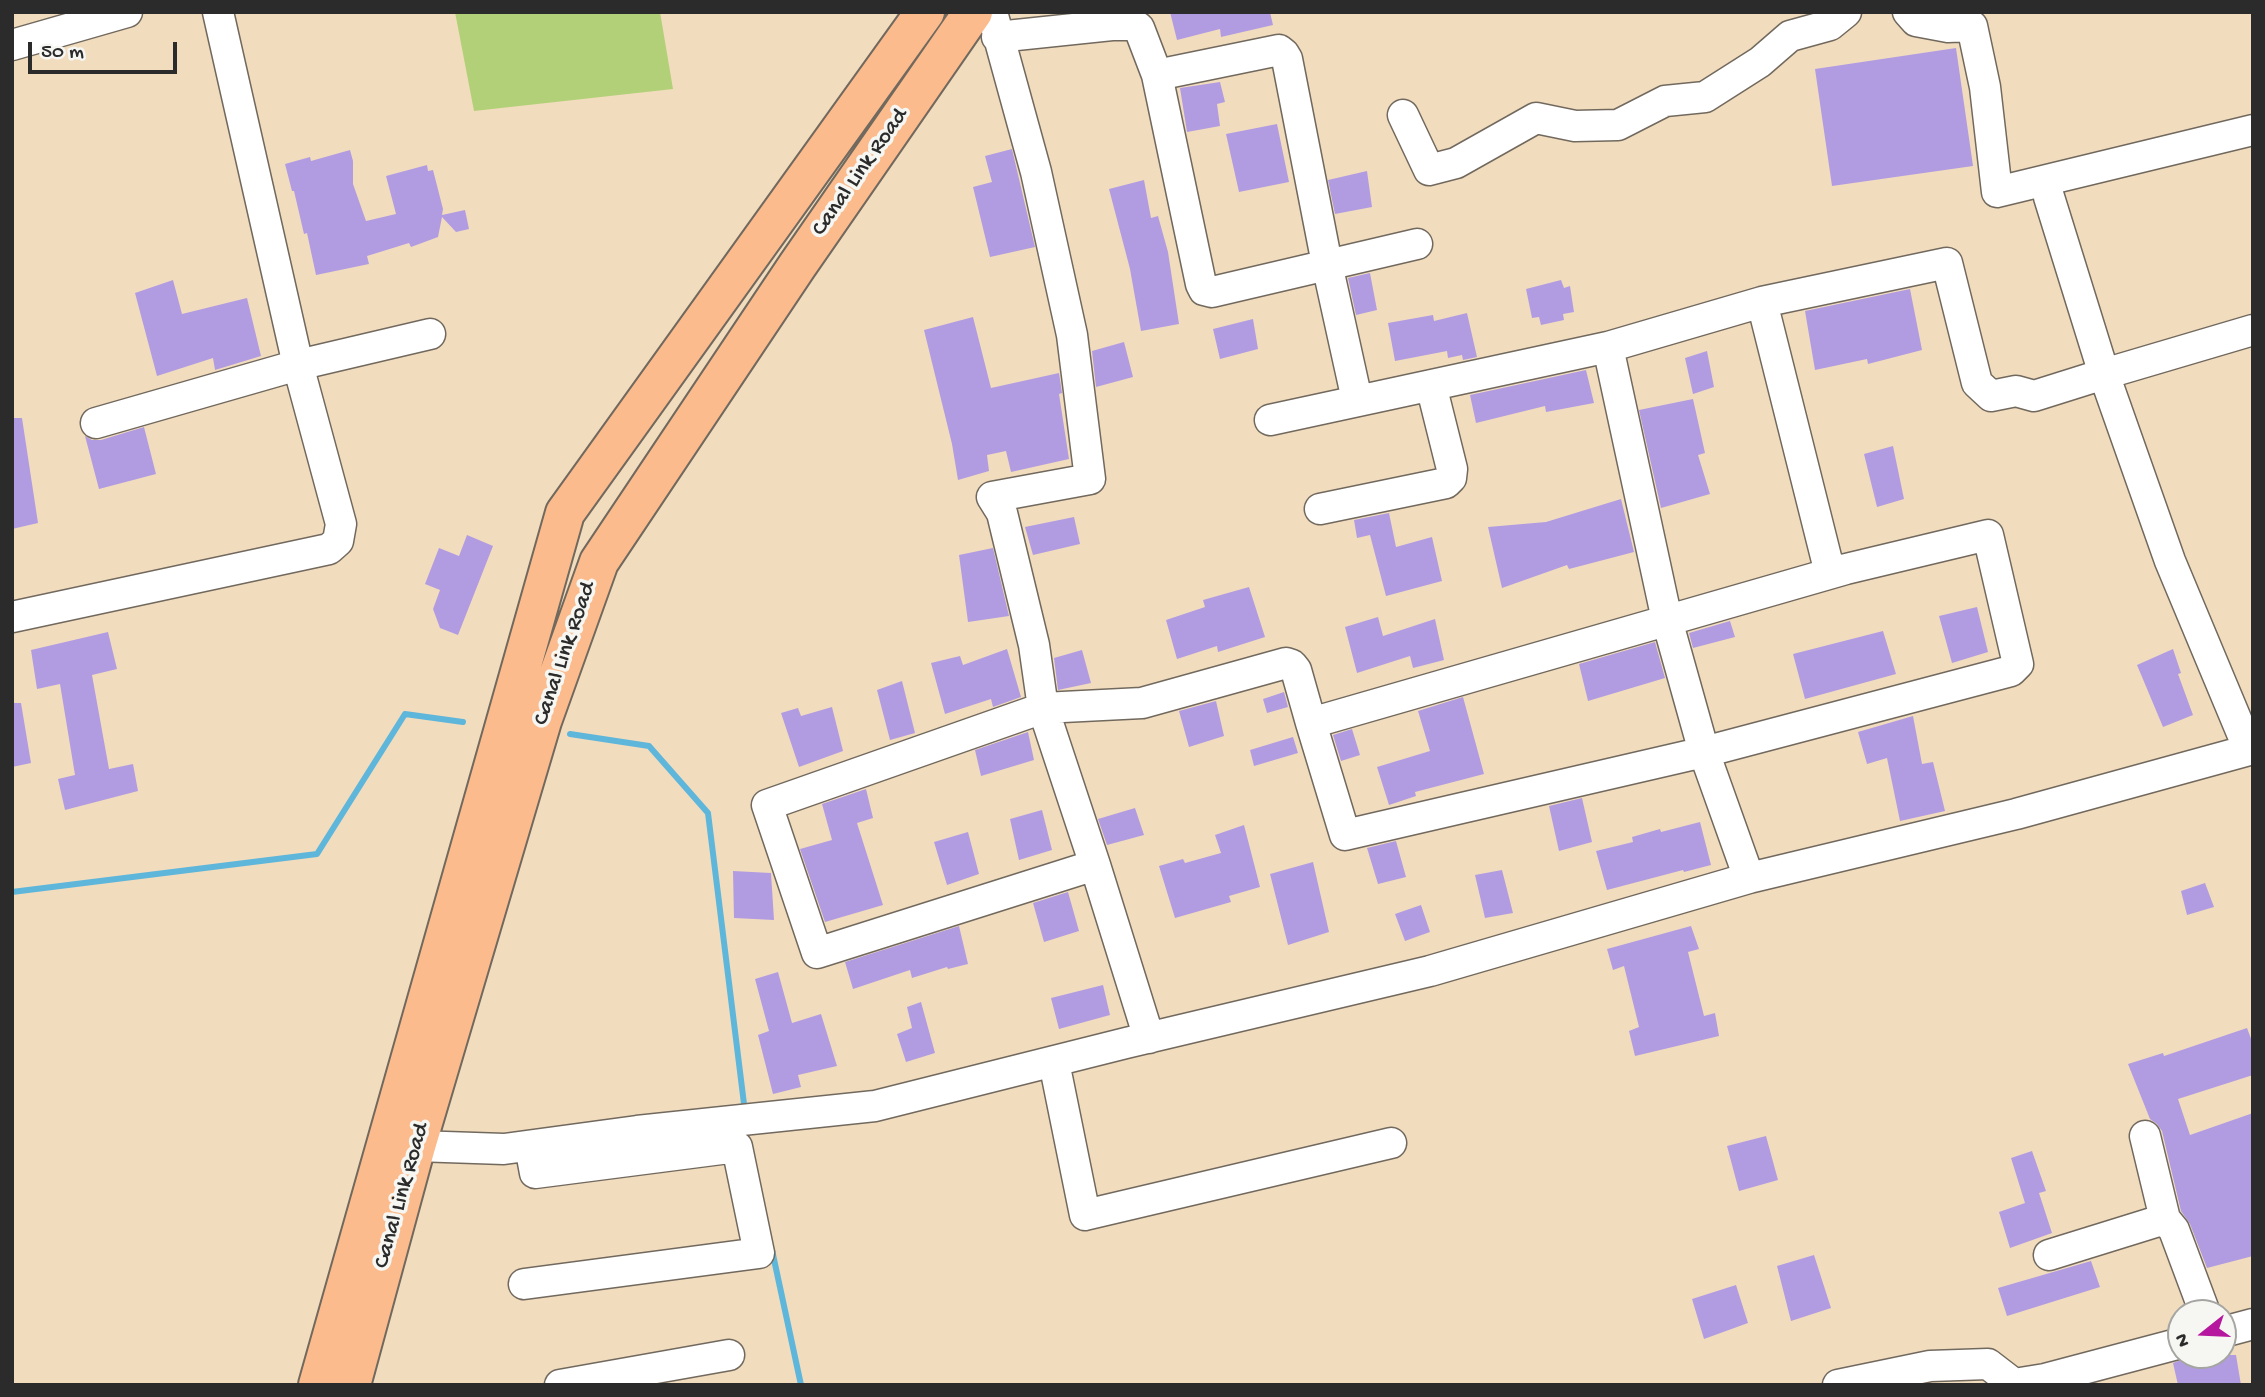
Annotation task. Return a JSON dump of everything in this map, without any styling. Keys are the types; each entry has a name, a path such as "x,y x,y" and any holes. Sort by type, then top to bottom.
{"main road":[{"name":"Canal Link Road","path":"318,1385 565,513 925,12"},
{"name":"Canal Link Road","path":"351,1385 416,1146 542,721 598,562 797,266 988,20"},
{"path":"545,584 583,605"}],"street":[{"path":"12,45 127,12"},
{"path":"13,614 329,549 338,541 341,524 298,365 218,12"},
{"path":"1403,115 1429,170 1457,163 1536,118 1575,126 1618,125 1665,101 1705,97 1760,62 1790,36 1830,25 1846,12"},
{"path":"1908,12 1916,21 1948,27 1972,26 1985,87 1997,192 2253,130"},
{"path":"1149,1038 1043,708 1034,645 1002,513 992,497 1090,478 1072,335 1036,172 988,20 1135,25 1143,33 1157,75 1204,290 1212,292 1418,244"},
{"path":"1157,75 1279,50 1284,54 1357,400"},
{"path":"416,1146 504,1149 637,1130 717,1136 875,1107 1430,971 1749,878 2016,814 2251,751 2170,561 2104,374 2049,197"},
{"path":"1270,419 1608,347 1762,302 1947,262 1977,383 1991,396 2017,391 2034,396 2253,330"},
{"path":"1762,302 1830,573"},
{"path":"96,423 298,365 430,334"},
{"path":"1608,347 1667,620 1704,752 1749,878"},
{"path":"1320,509 1446,483 1451,478 1452,470 1431,385"},
{"path":"1095,865 817,953 767,805 1043,708 1142,703 1286,663 1296,670 1311,723 1345,835 1704,752 2011,671 2018,664 1988,535 1830,573 1311,723"},
{"path":"1054,1062 1085,1215 1391,1143"},
{"path":"524,1284 759,1254 737,1147 717,1136"},
{"path":"2145,1136 2165,1219 2174,1230 2200,1299"},
{"path":"2049,1255 2165,1219"},
{"path":"1838,1385 1924,1376 1988,1364 2014,1384 2085,1377 2167,1348"},
{"path":"568,1384 729,1355"}],"green space":[{"path":"455,12 660,12 673,89 474,111"}],"building":[{"path":"1170,12 1270,12 1273,25 1221,37 1220,29 1177,40"},
{"path":"1956,48 1973,166 1832,186 1815,69"},
{"path":"1220,82 1225,102 1217,104 1220,126 1187,132 1180,88"},
{"path":"1277,124 1289,182 1239,192 1226,134"},
{"path":"1012,149 1035,247 990,257 973,187 992,182 985,156"},
{"path":"350,150 353,184 366,221 396,214 386,176 427,165 428,171 433,170 443,209 442,215 465,210 469,229 456,232 442,217 438,237 411,247 409,243 367,256 369,264 316,275 307,233 304,234 285,164 310,157 311,161"},
{"path":"1367,171 1372,207 1335,214 1328,180"},
{"path":"1144,180 1151,218 1158,216 1168,252 1179,324 1141,331 1130,269 1109,189"},
{"path":"1370,273 1377,310 1356,315 1348,278"},
{"path":"173,280 182,314 247,298 261,356 215,370 213,358 157,376 135,293"},
{"path":"1561,280 1564,288 1570,286 1574,312 1563,314 1564,320 1541,325 1539,317 1532,318 1526,289"},
{"path":"1910,289 1922,350 1868,364 1867,359 1815,370 1805,311"},
{"path":"1467,313 1477,357 1463,360 1462,355 1448,358 1447,351 1395,361 1388,323 1433,315 1434,321"},
{"path":"973,317 991,388 1059,373 1062,393 1059,394 1069,459 1011,472 1006,451 987,455 989,471 958,480 952,444 924,330"},
{"path":"1253,319 1258,349 1220,359 1213,329"},
{"path":"1124,342 1133,377 1096,387 1092,351"},
{"path":"1707,351 1714,387 1693,394 1685,358"},
{"path":"1586,370 1594,403 1546,412 1545,406 1476,423 1470,395"},
{"path":"1693,399 1705,453 1698,455 1710,494 1661,508 1639,410"},
{"path":"12,418 22,418 38,523 12,529"},
{"path":"144,427 156,474 99,489 85,436 92,440 101,440"},
{"path":"1893,446 1904,499 1877,507 1864,454"},
{"path":"1621,499 1634,552 1569,569 1567,565 1502,588 1488,527 1546,522"},
{"path":"1389,513 1396,547 1432,537 1442,581 1386,596 1370,535 1357,538 1354,520"},
{"path":"1074,517 1080,544 1033,555 1025,527"},
{"path":"467,535 493,546 458,635 440,628 433,609 440,590 425,584 439,548 459,556"},
{"path":"993,548 1009,616 968,622 959,555"},
{"path":"1249,587 1265,637 1218,652 1217,646 1177,659 1166,620 1205,607 1203,600"},
{"path":"1977,607 1988,652 1952,663 1939,616"},
{"path":"1378,617 1383,636 1435,619 1444,660 1413,668 1410,656 1357,673 1345,627"},
{"path":"1730,621 1735,637 1693,648 1689,633"},
{"path":"1883,631 1896,674 1805,699 1793,654"},
{"path":"108,632 117,669 92,675 109,769 133,764 138,791 65,810 58,779 75,775 60,684 37,689 31,650"},
{"path":"1655,642 1665,678 1588,701 1579,664"},
{"path":"1007,649 1021,697 993,707 991,699 945,714 931,663 960,656 963,665"},
{"path":"2173,649 2181,673 2178,674 2193,715 2163,727 2137,665"},
{"path":"1082,650 1091,683 1058,690 1054,658"},
{"path":"902,681 915,733 890,740 877,690"},
{"path":"1284,692 1288,707 1267,713 1263,699"},
{"path":"1463,697 1484,774 1415,792 1416,796 1389,805 1377,767 1430,751 1418,711"},
{"path":"1216,701 1224,736 1189,747 1179,711"},
{"path":"12,703 21,703 31,763 12,767"},
{"path":"832,707 843,751 799,767 781,713 798,708 801,716"},
{"path":"1913,716 1922,764 1933,762 1945,811 1900,821 1887,758 1867,764 1858,732"},
{"path":"1352,729 1360,755 1341,761 1333,735"},
{"path":"1028,732 1034,760 981,776 975,750"},
{"path":"1293,737 1298,753 1254,766 1250,750"},
{"path":"866,789 873,818 857,823 883,905 825,922 800,849 832,840 822,804"},
{"path":"1582,798 1592,842 1559,851 1549,806"},
{"path":"1135,808 1144,835 1107,845 1098,819"},
{"path":"1042,810 1052,850 1019,860 1010,819"},
{"path":"1700,822 1711,865 1607,890 1596,851 1633,842 1632,837 1660,829 1661,832"},
{"path":"1244,825 1260,887 1229,896 1231,902 1175,918 1159,866 1183,859 1185,863 1221,853 1215,835"},
{"path":"968,832 979,874 947,885 934,842"},
{"path":"1396,841 1406,877 1378,884 1367,848"},
{"path":"1313,862 1329,932 1288,945 1270,874"},
{"path":"1502,870 1513,913 1485,918 1475,875"},
{"path":"733,871 771,873 774,920 734,918"},
{"path":"2205,883 2214,907 2187,915 2181,891"},
{"path":"1068,892 1079,931 1044,942 1033,903"},
{"path":"1421,905 1430,932 1405,941 1395,914"},
{"path":"959,926 968,964 948,969 947,967 912,978 910,970 853,989 845,962"},
{"path":"1691,926 1699,949 1688,952 1704,1016 1715,1013 1719,1036 1635,1056 1629,1031 1639,1027 1624,966 1613,970 1607,949"},
{"path":"778,972 792,1023 821,1014 837,1066 798,1075 801,1087 773,1094 758,1035 769,1031 755,979"},
{"path":"1103,985 1110,1015 1059,1029 1051,998"},
{"path":"921,1002 935,1053 906,1062 897,1034 912,1028 907,1007"},
{"path":"2247,1028 2253,1044 2253,1075 2178,1099 2190,1135 2253,1113 2253,1256 2207,1268 2190,1224 2181,1211 2162,1131 2150,1119 2128,1064 2163,1053 2164,1056"},
{"path":"1766,1136 1778,1180 1739,1191 1727,1146"},
{"path":"2032,1151 2046,1191 2039,1193 2052,1233 2010,1248 1999,1212 2025,1203 2011,1158"},
{"path":"1814,1255 1831,1308 1791,1321 1777,1266"},
{"path":"2091,1261 2100,1287 2007,1316 1998,1288"},
{"path":"1736,1285 1748,1323 1704,1339 1692,1299"},
{"path":"2237,1361 2241,1385 2178,1385 2174,1369 2237,1369"}],"waterway":[{"path":"12,892 317,854 405,714 463,722"},
{"path":"570,734 649,746 708,813 745,1112"},
{"path":"772,1250 801,1385"}]}
